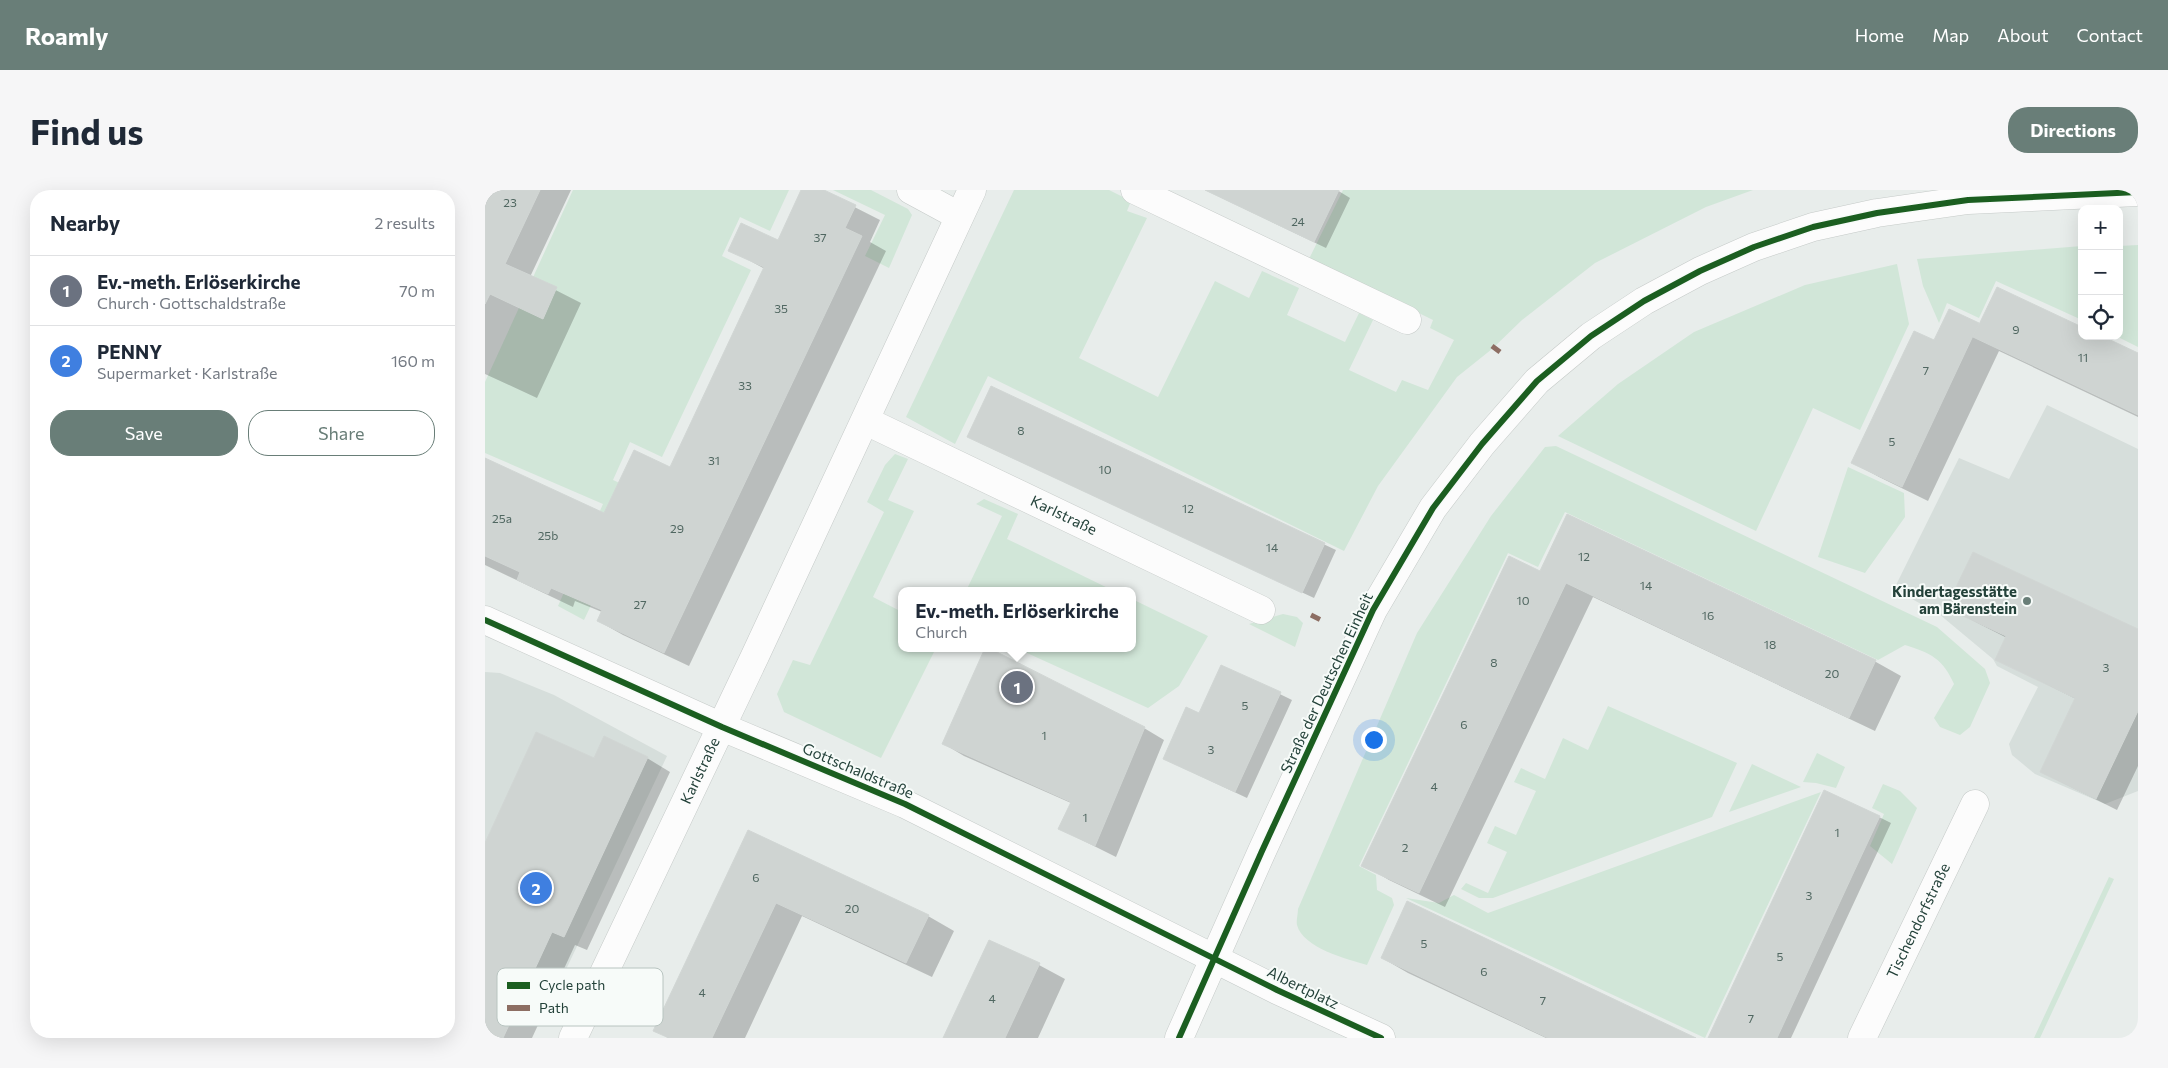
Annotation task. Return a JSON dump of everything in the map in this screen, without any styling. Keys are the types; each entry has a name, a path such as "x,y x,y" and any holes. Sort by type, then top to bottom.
{"street":[{"path":"911,190 959,216"},
{"name":"Karlstraße","path":"607,968 722,727 972,190"},
{"path":"1135,190 1407,320"},
{"name":"Straße der Deutschen Einheit","path":"1179,1038 1373,610 1433,508 1481,444 1537,381 1591,336 1644,301 1700,271 1755,247 1813,227 1877,213 1968,200 2138,192"},
{"name":"Karlstraße","path":"865,421 1261,610"},
{"name":"Gottschaldstraße","path":"485,620 722,727 905,804 1215,958"},
{"name":"Tischendorfstraße","path":"1862,1038 1975,804"},
{"name":"Albertplatz","path":"1215,958 1303,1003 1381,1038"},
{"name":"Karlstraße","path":"573,1038 579,1026"}],"shaded area":[{"name":"Kindertagesstätte am Bärenstein","path":"2047,405 2138,449 2138,791 2105,804 2035,774 2012,755 2009,744 2038,687 1997,666 1993,659 1939,614 1894,589 1959,458 2009,479"},
{"path":"485,672 500,673 554,695 667,756 567,968 497,968 497,997 485,991"}],"green space":[{"path":"573,190 789,190 770,231 740,217 722,256 751,270 662,457 630,442 613,480 644,494 584,620 558,606 603,504 485,453 485,382"},
{"path":"833,190 871,190 908,209 912,215 889,268 865,256 885,215"},
{"path":"1014,190 1109,190 1131,201 1127,211 1147,218 1079,358 1158,397 1215,281 1249,298 1262,271 1299,288 1287,315 1345,342 1359,313 1373,320 1349,370 1396,392 1402,380 1428,390 1454,340 1430,328 1433,320 1309,259 1343,190 1753,190 1706,207 1595,263 1522,320 1492,349 1457,377 1378,486 1344,551 988,376 955,444 906,417"},
{"path":"2138,245 2138,347 2123,340 2123,246"},
{"path":"2078,246 2078,318 1996,281 1979,318 1947,303 1939,323 1923,286 1917,259"},
{"path":"1897,264 1909,324 1860,430 1813,408 1756,531 1558,436 1618,384 1694,332 1805,285"},
{"path":"1556,446 1937,627 1985,669 1990,683 1970,727 1960,735 1940,727 1934,718 1954,684 1941,663 1929,654 1905,645 1878,660 1565,512 1538,567 1508,553 1359,866 1376,875 1377,890 1392,898 1394,905 1367,965 1327,951 1308,940 1301,933 1297,925 1298,909 1417,633 1491,516 1545,447"},
{"path":"895,454 908,459 888,500 914,511 873,597 898,610 898,652 934,652 881,758 784,712 777,694 793,660 810,665 884,512 867,502 885,465"},
{"path":"1848,467 1904,493 1905,517 1865,573 1818,557"},
{"path":"984,499 1018,514 1007,539 1106,587 968,587 1002,516 976,504"},
{"path":"1136,601 1208,636 1179,686 1148,708 1025,652 1136,652"},
{"path":"1283,614 1297,617 1303,623 1295,647 1249,624"},
{"path":"1608,706 1737,763 1712,817 1493,898 1479,898 1461,889 1466,883 1488,893 1507,852 1487,843 1495,826 1516,835 1536,791 1514,782 1521,768 1545,779 1563,738 1588,750"},
{"path":"1817,753 1845,767 1836,788 1803,782"},
{"path":"1752,764 1801,787 1729,812"},
{"path":"1883,784 1900,791 1917,808 1892,864 1870,846 1884,814 1872,808"},
{"path":"1821,792 1705,1038 1406,898 1439,903 1454,895 1488,913"},
{"path":"2109,877 2114,879 2040,1038 2034,1038"}],"building":[{"path":"485,190 540,190 505,264 557,287 543,319 490,294 485,304"},
{"path":"801,190 824,190 856,205 845,228 862,236 664,653 597,621 602,610 551,588 548,594 517,580 520,572 485,556 485,458 604,513 634,450 670,467 764,267 728,251 741,223 778,240"},
{"path":"1205,190 1339,190 1314,242"},
{"path":"1997,287 2078,325 2078,340 2110,340 2138,353 2138,415 1973,337"},
{"path":"1949,309 1979,323 1902,487 1851,463 1914,331 1934,340"},
{"path":"991,386 1325,543 1302,593 967,437"},
{"path":"1567,514 1876,660 1849,718 1566,583 1419,893 1361,866 1509,556 1540,571"},
{"path":"1973,552 2138,629 2138,711 2096,799 2040,772 2075,698 1995,660 2006,636 1946,608"},
{"path":"983,652 997,652 1145,727 1095,846 1058,829 1071,802 942,744"},
{"path":"1221,665 1281,692 1235,792 1163,759 1186,707 1199,713"},
{"path":"536,732 594,758 604,736 648,757 564,937 552,932 535,968 497,968 497,1026 509,1026 503,1038 485,1038 485,843"},
{"path":"1824,790 1880,816 1777,1038 1708,1038"},
{"path":"748,830 929,915 906,963 776,903 712,1038 669,1038 653,1031 655,1026 663,1026 663,1010"},
{"path":"1407,901 1696,1038 1548,1038 1381,958"},
{"path":"989,940 1040,963 1005,1038 943,1038"}],"marked path":[{"path":"1492,346 1500,352"},
{"path":"1311,615 1321,620"}],"cycle path":[{"path":"1179,1038 1262,851 1373,610 1433,508 1482,444 1537,381 1591,336 1644,301 1700,271 1754,247 1813,227 1877,213 1968,200 2138,192"},
{"path":"485,620 722,727 905,804 1277,990 1381,1038"}],"place":[{"name":"Kindertagesstätte am Bärenstein","path":"2027,601"},
{"name":"Ev.-meth. Erlöserkirche","path":"1017,687"},
{"name":"PENNY","path":"536,888"}]}
